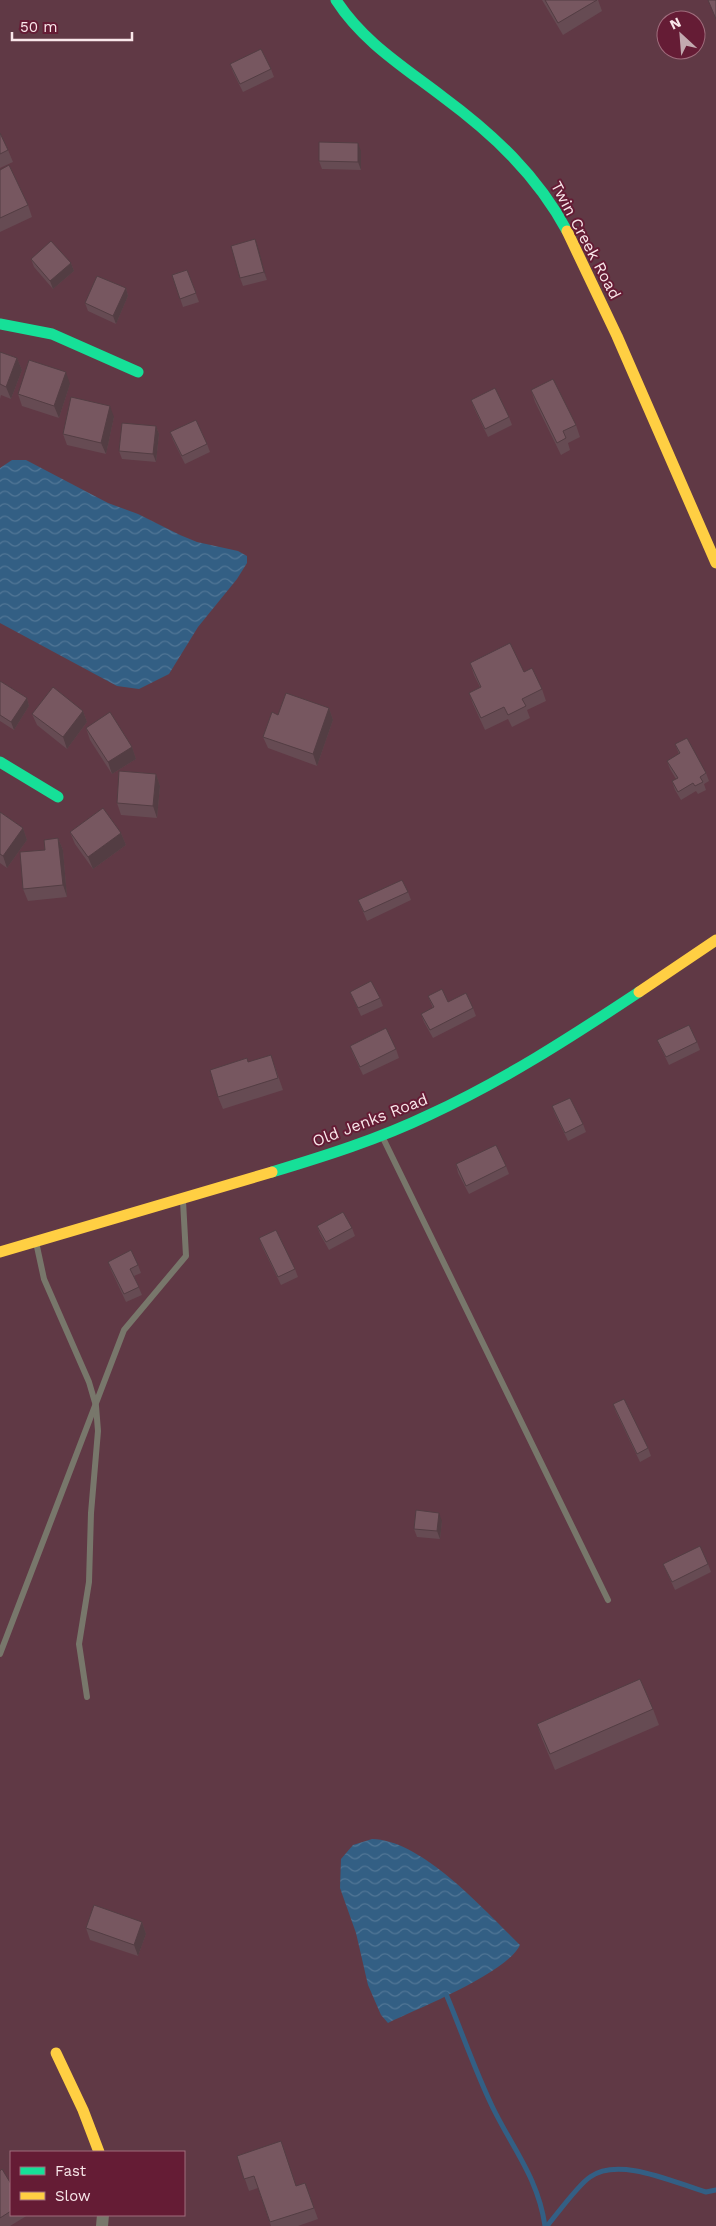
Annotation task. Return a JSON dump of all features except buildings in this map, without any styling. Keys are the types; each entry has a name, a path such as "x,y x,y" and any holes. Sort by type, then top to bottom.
{"street":[{"name":"Twin Creek Road","path":"336,0 355,26 372,44 486,130 525,169 544,192 579,256 607,316 716,563"},
{"path":"0,324 52,334 138,372"},
{"path":"0,762 58,797"},
{"name":"Old Jenks Road","path":"0,1252 342,1150 450,1106 504,1078 557,1046 716,940"},
{"path":"56,2053 83,2110 99,2151"}],"lane":[{"path":"381,1135 608,1600"},
{"path":"0,1654 124,1330 186,1256 183,1198"},
{"path":"36,1241 44,1279 90,1382 96,1406 98,1431 91,1513 89,1582 79,1644 87,1697"}],"water":[{"path":"12,460 26,460 108,503 138,514 197,542 238,551 247,556 247,563 237,579 198,627 169,674 139,689 117,686 0,623 0,468"},
{"path":"372,1839 392,1842 412,1851 432,1864 471,1897 520,1945 512,1956 481,1978 388,2023 381,2015 368,1985 356,1933 340,1888 341,1859 353,1845"}],"waterway":[{"path":"446,1994 486,2094 531,2178 542,2209 545,2226"},
{"path":"547,2226 580,2186 590,2177 602,2171 616,2169 631,2170 647,2173 706,2192 716,2190"}],"traffic: fast":[{"path":"336,0 371,41 461,111 496,141 528,174 567,231"},
{"path":"0,324 52,334 138,372"},
{"path":"0,762 58,797"},
{"path":"272,1172 371,1139 410,1124 456,1102 536,1058 639,992"}],"traffic: slow":[{"path":"567,231 617,336 716,563"},
{"path":"639,992 716,940"},
{"path":"0,1252 272,1172"},
{"path":"56,2053 83,2110 99,2151"}]}
